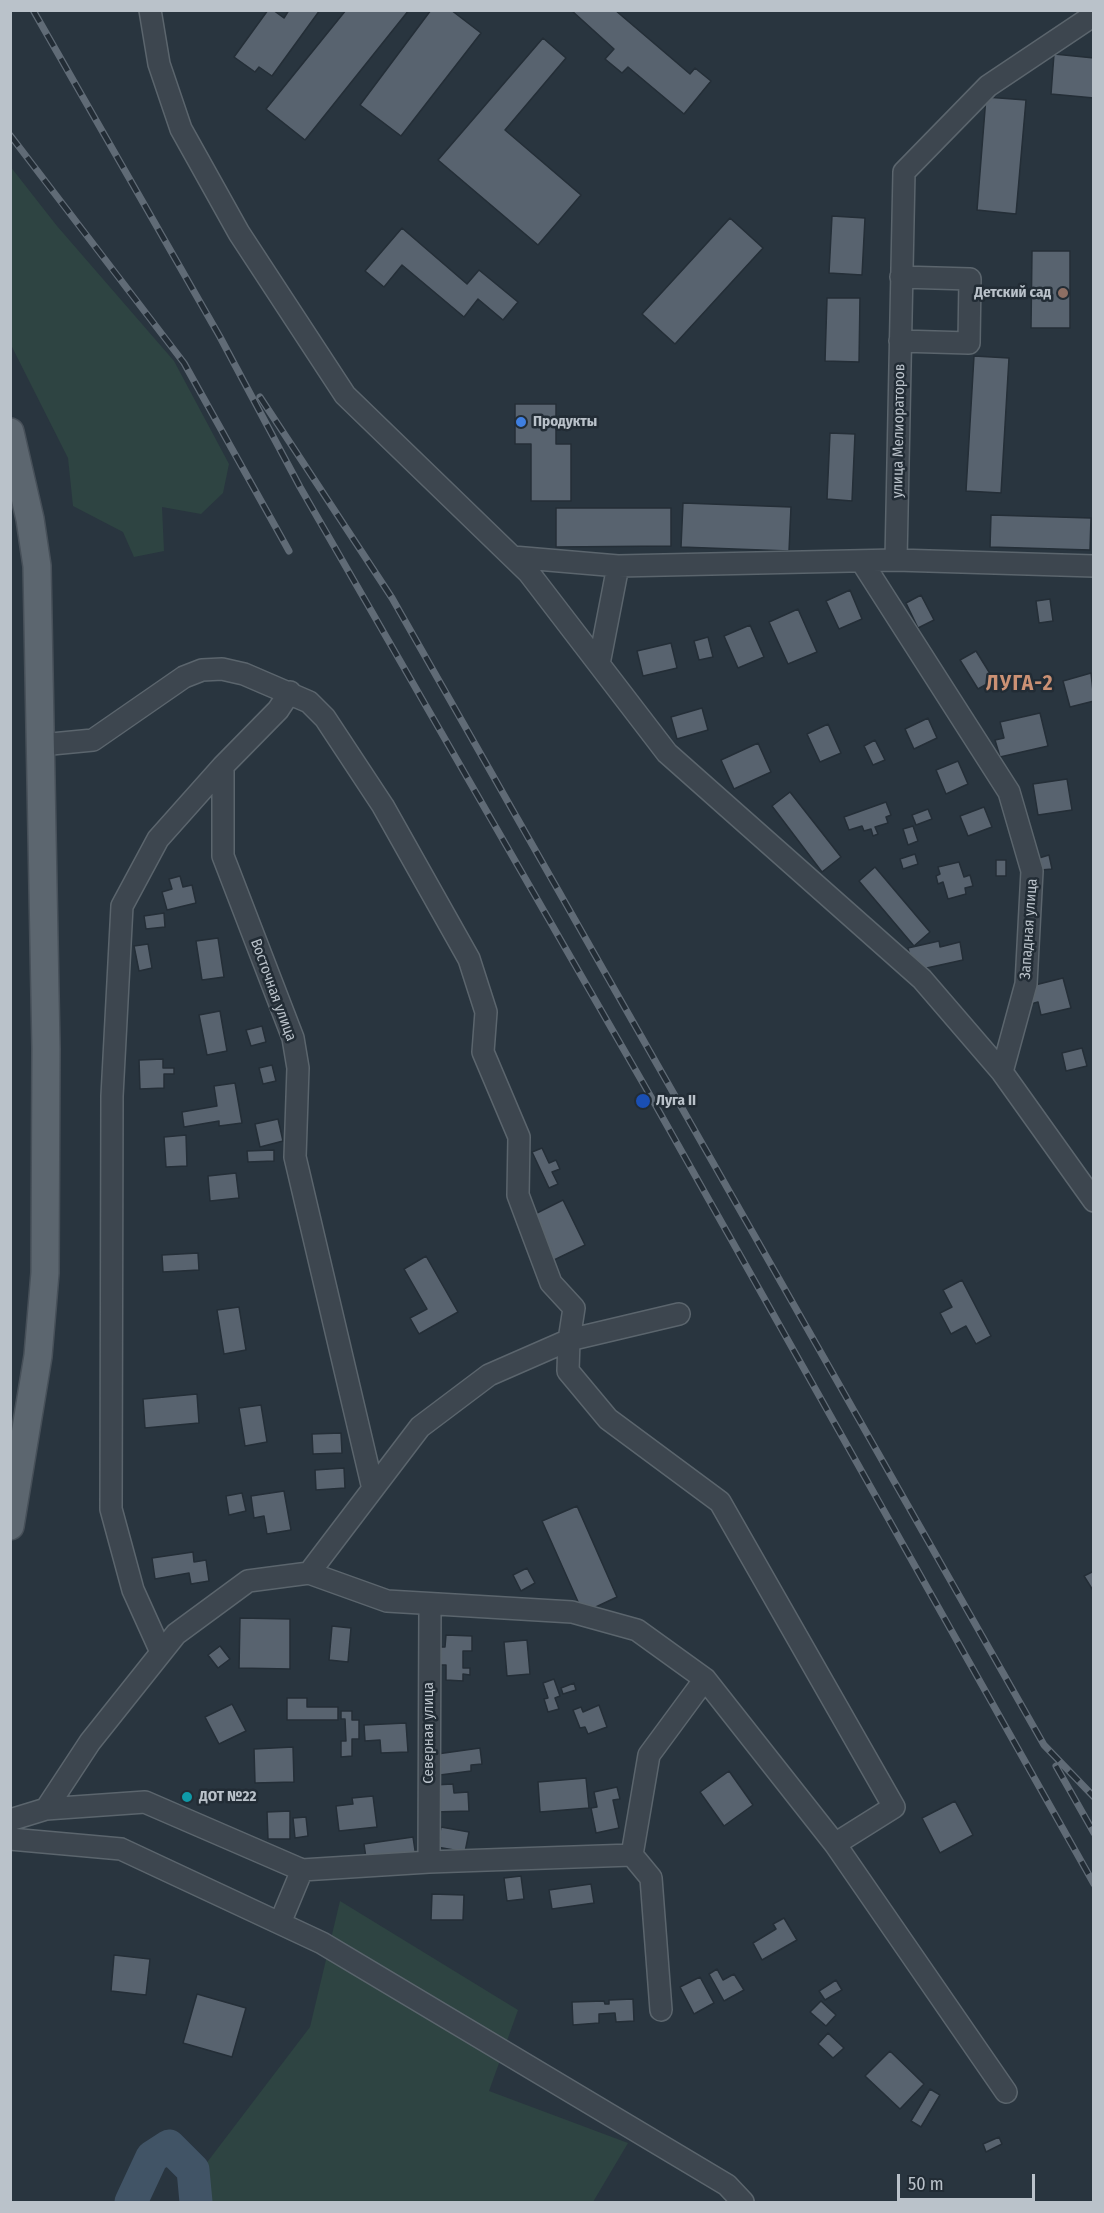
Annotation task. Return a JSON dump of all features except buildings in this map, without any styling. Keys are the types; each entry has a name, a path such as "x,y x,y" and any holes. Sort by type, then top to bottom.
{"main road":[{"path":"10,432 30,519 37,566 46,1073 45,1273 38,1356 10,1526"}],"street":[{"path":"150,10 159,64 181,129 239,233 345,395 529,573 667,753 922,979 1002,1072 1094,1201"},
{"name":"улица Мелиораторов","path":"896,560 904,172 988,86 1094,15"},
{"path":"900,341 969,343 970,279 902,277"},
{"path":"513,557 618,566 896,560 1094,566"},
{"name":"Западная улица","path":"862,562 1009,792 1032,871 1026,984 1002,1072"},
{"path":"599,664 618,566"},
{"path":"41,745 93,740 184,677 202,670 233,672 290,692 309,702 325,718 383,806 470,959 486,1011 483,1052 519,1137 518,1196 551,1283 574,1308 569,1340 568,1371 608,1419 720,1502 875,1770 894,1807 835,1844"},
{"path":"161,1652 133,1590 111,1509 112,1096 122,906 158,839 223,766 278,710 290,692"},
{"name":"Восточная улица","path":"223,766 223,856 292,1038 298,1068 295,1157 373,1489"},
{"path":"309,1573 420,1427 489,1375 569,1340 679,1314"},
{"path":"46,1809 90,1742 176,1634 248,1581 309,1573 387,1601 572,1612 637,1630 705,1679 835,1844 1006,2092"},
{"name":"Северная улица","path":"429,1862 430,1604"},
{"path":"661,2010 651,1878 632,1855 649,1755 705,1679"},
{"path":"10,1820 46,1809 145,1802 302,1870 429,1862 632,1855"},
{"path":"10,1839 121,1849 322,1943 727,2185 743,2202"},
{"path":"280,1923 302,1870"}],"green space":[{"path":"10,166 57,226 174,361 229,464 223,493 201,514 162,507 164,551 134,557 123,532 73,506 68,458 11,345"},
{"path":"340,1901 518,2010 489,2091 628,2143 593,2202 205,2202 202,2169 310,2027"}],"waterway":[{"path":"131,2202 152,2157 169,2146 193,2170 196,2202"}],"railway":[{"path":"33,10 220,337 300,487 651,1097 1094,1884"},
{"path":"10,135 184,363 289,551"},
{"path":"260,397 392,598 1044,1745 1094,1797"},
{"path":"1056,1766 1094,1833"}],"place":[{"name":"Детский сад","path":"1063,293"},
{"name":"Продукты","path":"521,422"},
{"name":"Луга II","path":"643,1101"},
{"name":"ДОТ №22","path":"187,1797"}],"district":[{"name":"ЛУГА-2","path":"1020,684"}]}
